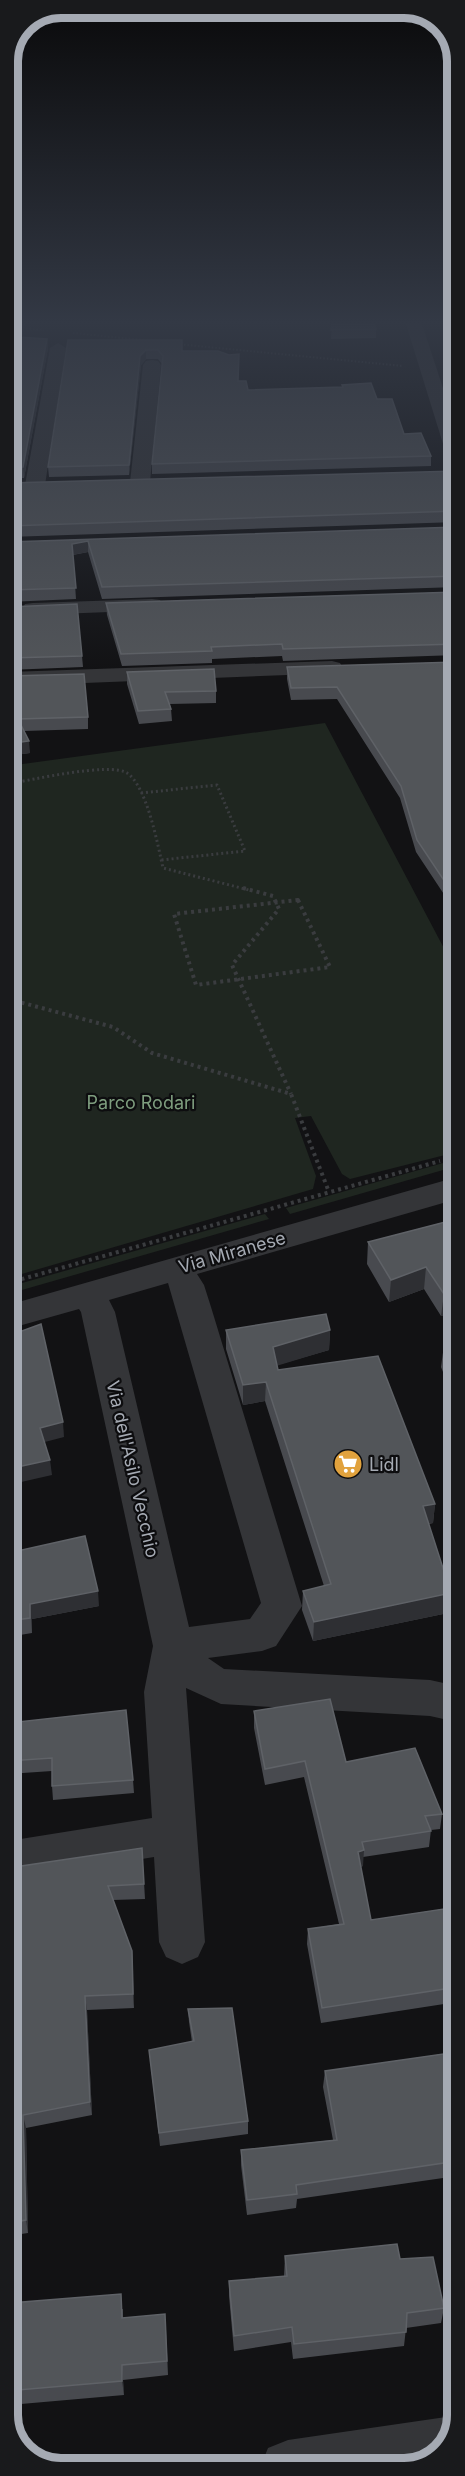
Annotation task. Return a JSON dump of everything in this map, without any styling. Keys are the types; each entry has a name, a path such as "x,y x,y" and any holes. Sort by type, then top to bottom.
{"street":[{"path":"37,440 26,485 58,484"},
{"path":"140,482 144,440"},
{"path":"117,483 164,481"},
{"path":"18,610 173,604"},
{"path":"18,679 355,668"},
{"name":"Via Miranese","path":"18,1314 447,1191"},
{"path":"173,1646 262,1634 282,1606 194,1307 187,1285 176,1268"},
{"name":"Via dell'Asilo Vecchio","path":"88,1293 98,1311 173,1646 184,1663 204,1679 221,1686 430,1698 447,1702"},
{"name":"Via dell'Asilo Vecchio","path":"173,1646 165,1692 182,1942"},
{"path":"18,1859 175,1834"},
{"path":"357,2458 432,2447"}],"path":[{"path":"18,783 113,770 128,773 134,779 141,794 163,868 273,896 279,909 232,965 291,1094 329,1191"},
{"path":"141,794 217,785 245,851 161,860"},
{"path":"298,900 330,967 196,985 174,914 277,902 298,900"},
{"path":"18,1002 113,1027 129,1034 142,1048 152,1053 291,1094"},
{"path":"18,1280 447,1159"}],"green space":[{"name":"Parco Rodari","path":"325,723 447,954 447,1155 350,1179 342,1174 311,1116 295,1118 316,1176 313,1189 18,1275 18,765"},
{"path":"447,1162 447,1169 290,1214 286,1208"},
{"path":"265,1214 269,1219 18,1291 18,1284"}],"building":[{"path":"18,440 28,440 23,467 18,467"},
{"path":"52,440 132,440 129,465 48,467"},
{"path":"154,440 424,440 431,456 152,464"},
{"path":"447,471 447,511 18,526 18,483"},
{"path":"447,527 447,576 102,587 88,541 72,544 76,588 18,590 18,542"},
{"path":"447,592 447,644 283,649 282,644 211,647 212,651 121,654 106,603"},
{"path":"77,604 82,656 18,658 18,607"},
{"path":"447,662 447,885 417,840 401,786 337,687 291,688 287,667"},
{"path":"214,669 216,691 165,692 171,709 138,711 127,672"},
{"path":"84,674 88,717 18,719 18,676"},
{"path":"18,719 29,741 18,743"},
{"path":"447,1222 447,1293 444,1294 426,1267 391,1280 368,1242"},
{"name":"Lidl","path":"326,1314 330,1330 273,1347 278,1370 378,1356 435,1504 423,1506 447,1581 447,1594 314,1622 303,1591 331,1584 266,1382 243,1385 226,1330"},
{"path":"41,1324 63,1422 40,1428 50,1460 18,1467 18,1332"},
{"path":"85,1536 98,1591 30,1604 30,1618 18,1620 18,1551"},
{"path":"330,1699 346,1762 415,1748 442,1814 425,1816 431,1831 362,1842 364,1850 358,1852 371,1920 447,1909 447,1989 322,2008 308,1929 344,1924 305,1761 265,1769 254,1711"},
{"path":"126,1710 133,1780 52,1786 52,1758 18,1760 18,1722"},
{"path":"142,1848 144,1884 108,1886 132,1951 133,1994 85,1996 90,2102 23,2115 26,2220 18,2221 18,1867"},
{"path":"232,2008 248,2121 159,2133 149,2050 194,2041 188,2009"},
{"path":"447,2053 447,2162 296,2185 297,2194 247,2200 241,2150 337,2140 325,2071"},
{"path":"397,2244 400,2259 433,2257 444,2308 407,2313 406,2332 294,2344 292,2327 234,2336 229,2281 287,2276 285,2256"},
{"path":"121,2294 122,2318 165,2314 167,2361 122,2365 122,2381 18,2390 18,2302"}],"place":[{"name":"Lidl","path":"348,1464"}]}
